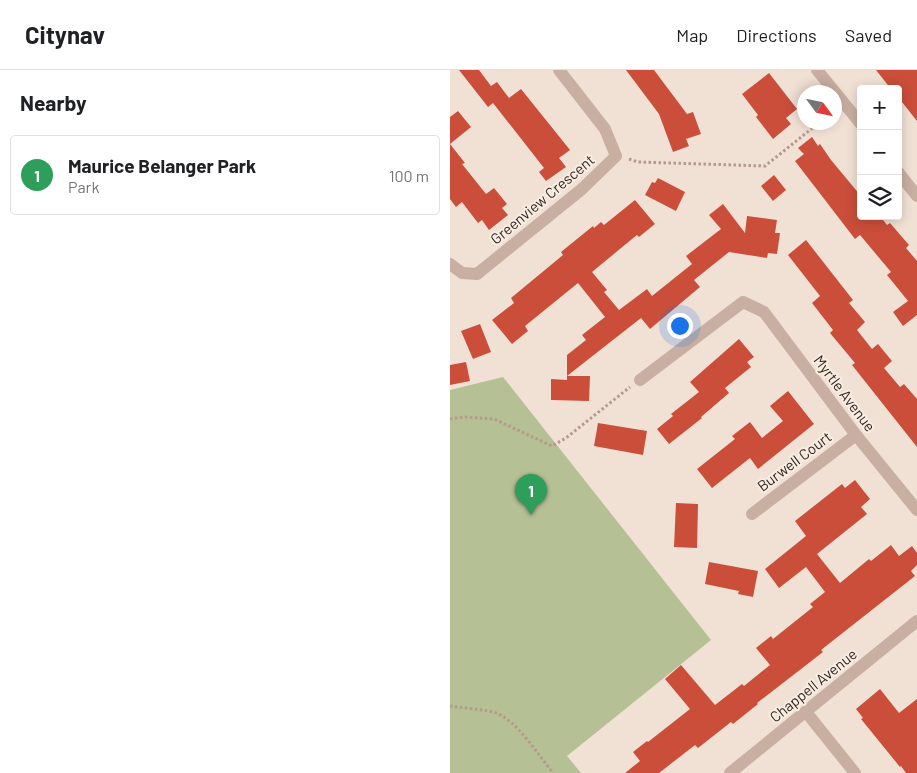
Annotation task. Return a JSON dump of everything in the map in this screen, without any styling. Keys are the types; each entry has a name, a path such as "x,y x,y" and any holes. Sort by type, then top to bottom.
{"street":[{"name":"Greenview Crescent","path":"450,264 462,273 477,274 582,189 616,156 605,130 559,70"},
{"path":"817,70 857,119"},
{"path":"900,175 917,196"},
{"name":"Myrtle Avenue","path":"640,380 743,302 764,312 856,435 917,510"},
{"name":"Burwell Court","path":"752,514 856,435"},
{"name":"Chappell Avenue","path":"730,773 917,621"},
{"path":"806,712 855,773"}],"path":[{"path":"616,156 638,162 765,166 810,130"},
{"path":"450,419 465,417 494,419 552,446 566,438 619,394 640,380"},
{"path":"450,706 494,712 507,718 553,773"}],"green space":[{"path":"503,377 711,640 567,756 581,773 450,773 450,390"}],"building":[{"path":"459,70 479,70 491,86 497,82 509,98 521,89 570,150 559,158 566,167 546,181 539,172 544,168 526,145 493,103 488,107"},
{"path":"626,70 654,70 687,114 693,112 701,134 686,139 689,146 673,152 659,114"},
{"path":"876,70 917,70 917,121 902,102 902,85 888,85"},
{"path":"769,73 797,109 786,118 791,124 773,139 756,117 758,115 742,94"},
{"path":"458,111 471,127 450,144 450,117"},
{"path":"812,137 818,146 820,144 857,191 857,220 883,220 887,225 890,223 909,245 906,248 917,261 917,315 903,326 893,312 908,301 887,275 891,272 860,235 855,239 795,161 804,154 798,148"},
{"path":"450,144 465,163 462,164 486,194 494,188 507,204 502,208 508,215 489,230 482,220 478,223 462,202 456,207 450,199"},
{"path":"774,175 786,190 773,201 761,186"},
{"path":"658,178 685,192 676,211 645,195 652,182 655,183"},
{"path":"635,200 655,224 639,237 637,235 592,272 607,290 604,292 619,310 647,289 652,296 692,264 686,256 721,229 709,215 723,204 745,233 747,216 777,220 775,233 780,233 777,254 768,253 767,258 729,252 694,280 700,287 650,329 641,318 567,376 567,355 586,340 582,335 605,317 578,283 525,326 528,331 512,344 492,320 514,303 511,298 563,255 561,252 593,226 594,228 601,222 604,225"},
{"path":"806,240 853,300 849,303 865,322 857,330 872,349 878,344 892,361 884,368 900,387 904,384 917,399 917,447 852,365 855,363 830,333 833,330 812,303 820,296 788,255"},
{"path":"480,324 491,352 473,359 461,331"},
{"path":"739,339 754,357 747,362 751,367 725,388 729,393 702,418 669,444 657,429 673,416 671,414 699,392 690,382"},
{"path":"466,362 470,381 450,385 450,365"},
{"path":"567,376 590,376 589,401 551,400 551,379 567,380"},
{"path":"788,391 814,424 758,469 750,458 712,488 697,469 735,439 732,436 750,422 762,438 783,421 770,406"},
{"path":"598,423 647,431 643,455 594,446"},
{"path":"855,480 870,499 861,507 867,514 817,554 840,583 869,559 871,561 891,545 899,556 912,546 917,553 917,565 911,571 915,576 821,650 823,652 733,724 731,722 698,748 695,745 659,773 625,773 640,761 633,752 690,709 665,679 681,665 715,705 742,684 744,686 770,665 756,648 771,636 773,639 813,607 810,604 825,592 806,567 779,588 765,569 806,536 795,521 842,484 845,488"},
{"path":"676,503 698,504 697,548 674,547"},
{"path":"709,562 758,571 753,597 738,594 739,591 705,584"},
{"path":"880,689 899,713 917,699 917,773 906,773 900,767 861,719 863,718 856,709"}],"place":[{"name":"Maurice Belanger Park","path":"531,515"}]}
